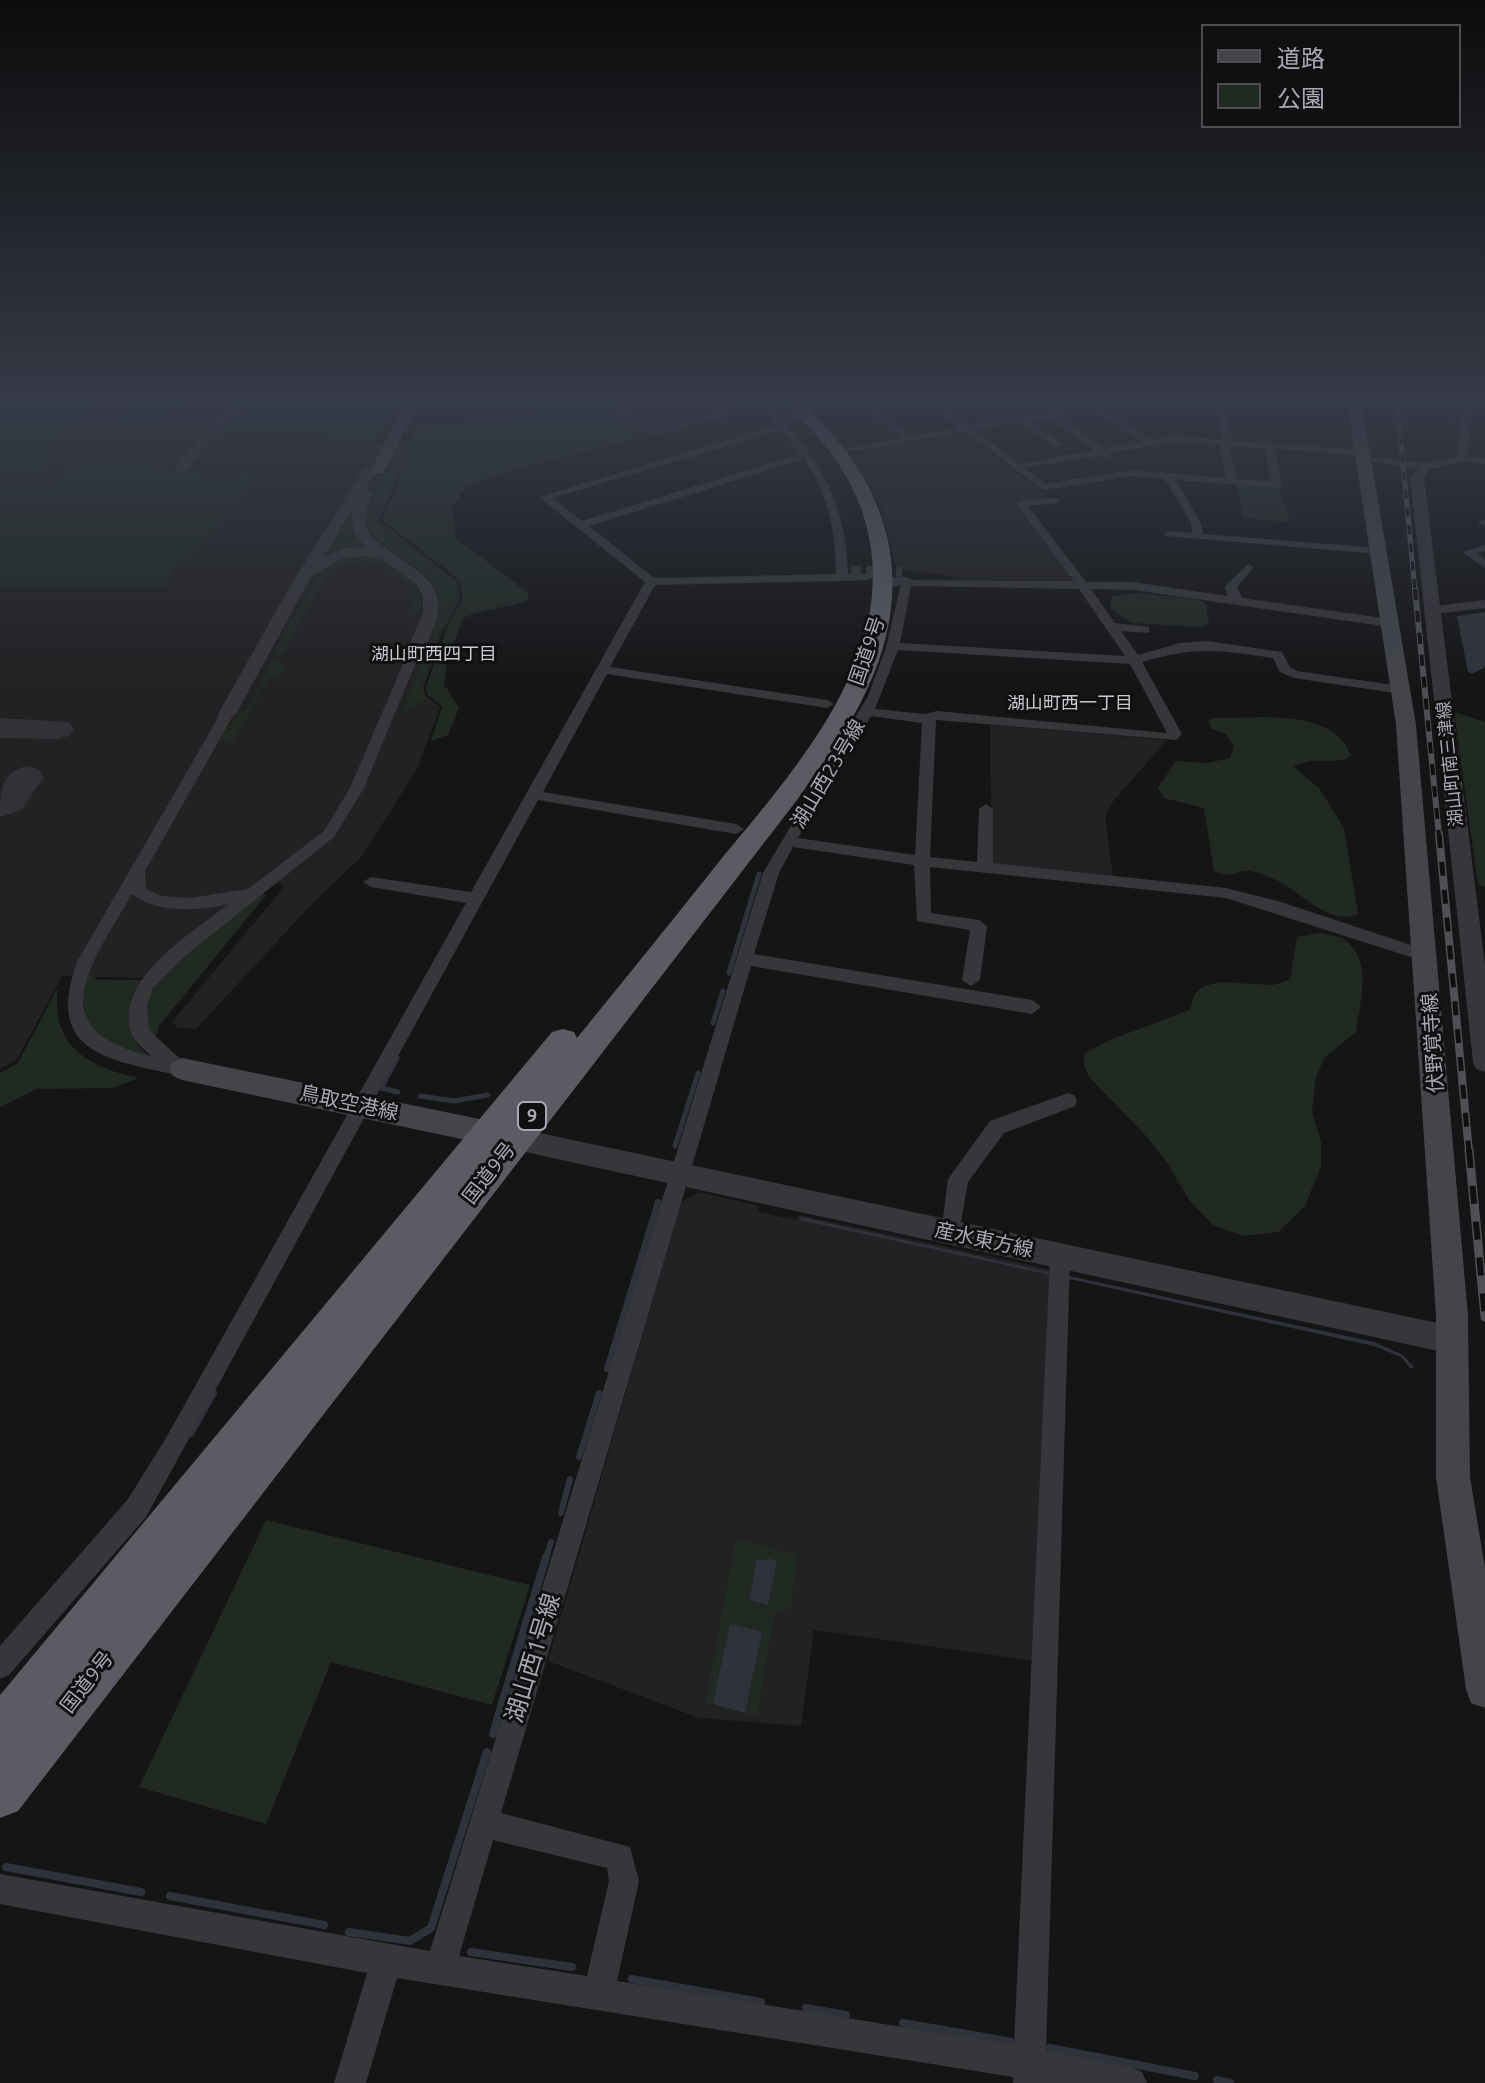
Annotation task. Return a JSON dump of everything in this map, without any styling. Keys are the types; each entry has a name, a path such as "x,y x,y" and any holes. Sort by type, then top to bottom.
{"highway":[{"name":"国道9号","path":"0,1733 502,1136 537,1108 788,794 855,691 882,611 851,497"},
{"name":"国道9号","path":"0,1793 502,1136 508,1105 736,829 827,704 844,667 873,577 884,558 871,508 861,497"}],"main road":[{"name":"伏野覚寺線","path":"1370,497 1401,690 1426,956 1452,1340 1453,1477 1485,1689"},
{"name":"鳥取空港線","path":"182,1069 502,1136"}],"street":[{"path":"182,1069 141,1063 107,1051 88,1038 75,1017 73,1002 77,979 294,593 356,497"},
{"path":"182,1069 156,1050 140,1032 137,1012 143,992 168,961 329,834 342,817 429,619 431,598 420,581 365,537 357,519 363,497"},
{"path":"544,497 640,570 651,582 873,577 1080,583 1167,590 1390,623"},
{"path":"581,525 676,497"},
{"path":"1181,497 1196,523 1198,537"},
{"name":"湖山町南三津線","path":"1420,497 1485,1062"},
{"path":"1054,501 1021,504 1114,626 1135,660"},
{"path":"1169,534 1378,551"},
{"path":"1485,548 1468,552 1485,565"},
{"path":"294,593 320,565 336,554 364,551 389,558"},
{"path":"1238,601 1231,592 1231,586 1248,567"},
{"path":"867,712 883,682 893,646 873,577"},
{"path":"0,1666 137,1508 478,899 651,582"},
{"path":"1435,610 1485,604"},
{"path":"1114,626 1145,630"},
{"path":"893,646 1135,660 1180,647 1207,645 1278,655 1285,669 1294,674 1401,690"},
{"name":"湖山西23号線","path":"678,1173 771,873 867,712 924,719 937,715 1171,737 1175,734 1169,721 1135,660"},
{"path":"603,670 827,704"},
{"path":"924,719 929,719 922,861 923,917 979,926 971,980"},
{"path":"535,795 736,829"},
{"path":"985,868 986,809"},
{"name":"湖山西23号線","path":"788,841 872,856 1226,893 1426,956"},
{"path":"137,871 138,891 159,901"},
{"path":"371,882 478,899"},
{"path":"120,901 230,900 260,889"},
{"path":"745,959 1032,1007"},
{"path":"951,1233 958,1179 997,1127 1068,1101"},
{"name":"産水東方線","path":"502,1136 1452,1340"},
{"name":"湖山西1号線","path":"440,1968 678,1173"},
{"path":"1030,2073 1060,1257"},
{"path":"484,1823 620,1857 624,1881 599,1994"},
{"path":"0,1889 386,1961 599,1994 1030,2073 1131,2083"},
{"path":"350,2083 386,1961"}],"shaded area":[{"path":"0,497 389,497 379,520 458,581 460,601 440,638 424,687 425,695 440,707 417,769 362,856 311,905 196,1029 178,1028 172,1022 284,887 278,882 145,978 62,976 17,1059 0,1069"},
{"path":"875,497 1049,497 1053,500 1018,504 1022,514 1076,581 962,580 941,574 896,569 881,507"},
{"path":"1485,612 1485,667 1472,674 1468,672 1457,616"},
{"path":"990,725 1167,740 1114,800 1105,816 1113,877 992,863"},
{"path":"700,1192 759,1206 758,1212 796,1220 799,1215 1052,1270 1035,1661 814,1630 801,1726 699,1718 548,1661 681,1202"},
{"path":"801,1217 1049,1272 1050,1275 800,1220"},
{"path":"1069,1276 1374,1342 1403,1355 1414,1367 1411,1369 1401,1357 1374,1346 1069,1279"},
{"path":"767,1558 777,1561 768,1605 749,1600 757,1559 767,1561"},
{"path":"730,1624 762,1632 745,1713 713,1704"}],"green space":[{"path":"0,497 241,497 196,554 180,562 164,587 0,587"},
{"path":"359,497 354,508 371,548 348,548 325,556 323,554"},
{"path":"372,497 388,497 377,521 456,582 457,601 437,638 422,687 426,699 401,713 436,623 439,593 427,575 374,537 364,512"},
{"path":"392,497 459,497 452,507 456,538 528,593 528,600 463,618 447,662 444,684 459,708 448,735 431,741 442,707 427,694 426,687 450,620 463,600 459,580 381,519"},
{"path":"1239,497 1282,497 1290,522 1243,518"},
{"path":"365,555 385,563 412,583 421,601 421,612 407,616 416,594 388,569 372,562 333,565 283,654 272,654 320,571 340,557"},
{"path":"1140,593 1200,600 1206,603 1209,624 1201,627 1131,623 1110,608 1112,596"},
{"path":"280,660 278,663 286,664 279,676 270,677 232,743 219,740 240,711 246,710 273,661"},
{"path":"1454,712 1485,722 1485,887 1478,885"},
{"path":"1269,717 1311,722 1328,729 1342,740 1351,756 1337,761 1308,761 1294,767 1319,788 1344,828 1358,914 1347,917 1325,911 1284,884 1256,872 1224,875 1214,871 1204,808 1164,798 1158,788 1176,761 1207,763 1230,758 1234,746 1226,734 1212,729 1208,721 1212,718"},
{"path":"263,893 266,895 159,1026 156,1036 159,1042 146,1023 147,1002 159,981 201,939"},
{"path":"1320,933 1345,940 1359,959 1362,996 1356,1032 1324,1058 1316,1077 1312,1111 1321,1142 1321,1166 1305,1206 1278,1232 1243,1236 1213,1225 1190,1201 1147,1137 1091,1079 1085,1067 1085,1053 1110,1040 1190,1010 1194,995 1202,987 1219,982 1273,985 1290,980 1297,937"},
{"path":"87,971 98,980 143,980 132,1000 129,1020 135,1040 150,1057 122,1052 86,1026 82,985"},
{"path":"58,987 60,1025 76,1050 104,1067 139,1078 112,1088 37,1089 0,1107 0,1073 18,1063"},
{"path":"266,1520 530,1585 492,1705 331,1662 266,1824 139,1787"},
{"path":"736,1538 797,1555 791,1609 775,1612 757,1716 705,1703"}],"waterway":[{"path":"729,973 759,874"},
{"path":"713,1023 723,991"},
{"path":"397,1058 381,1088 398,1092"},
{"path":"675,1146 698,1073"},
{"path":"420,1096 454,1101 488,1095"},
{"path":"607,1369 658,1202"},
{"path":"191,1434 214,1393"},
{"path":"579,1457 599,1393"},
{"path":"561,1513 570,1479"},
{"path":"546,1559 551,1542"},
{"path":"493,1734 546,1557"},
{"path":"349,1932 410,1941 431,1928 487,1752"},
{"path":"6,1867 141,1892"},
{"path":"170,1896 324,1925"},
{"path":"471,1952 572,1967"},
{"path":"632,1979 761,2002"},
{"path":"806,2008 846,2015"},
{"path":"903,2023 1012,2042"},
{"path":"1050,2048 1195,2076"},
{"path":"1217,2080 1230,2083"}],"taxiway":[{"path":"0,728 57,729"},
{"path":"0,806 8,802 26,777"}],"tunnel":[{"path":"836,570 902,572"}],"railway":[{"path":"1406,497 1415,591"},
{"path":"1415,589 1439,836"},
{"path":"1439,834 1469,1152"},
{"path":"1469,1150 1485,1317"}],"district":[{"name":"湖山町西四丁目","path":"434,654"},
{"name":"湖山町西一丁目","path":"1070,703"}]}
